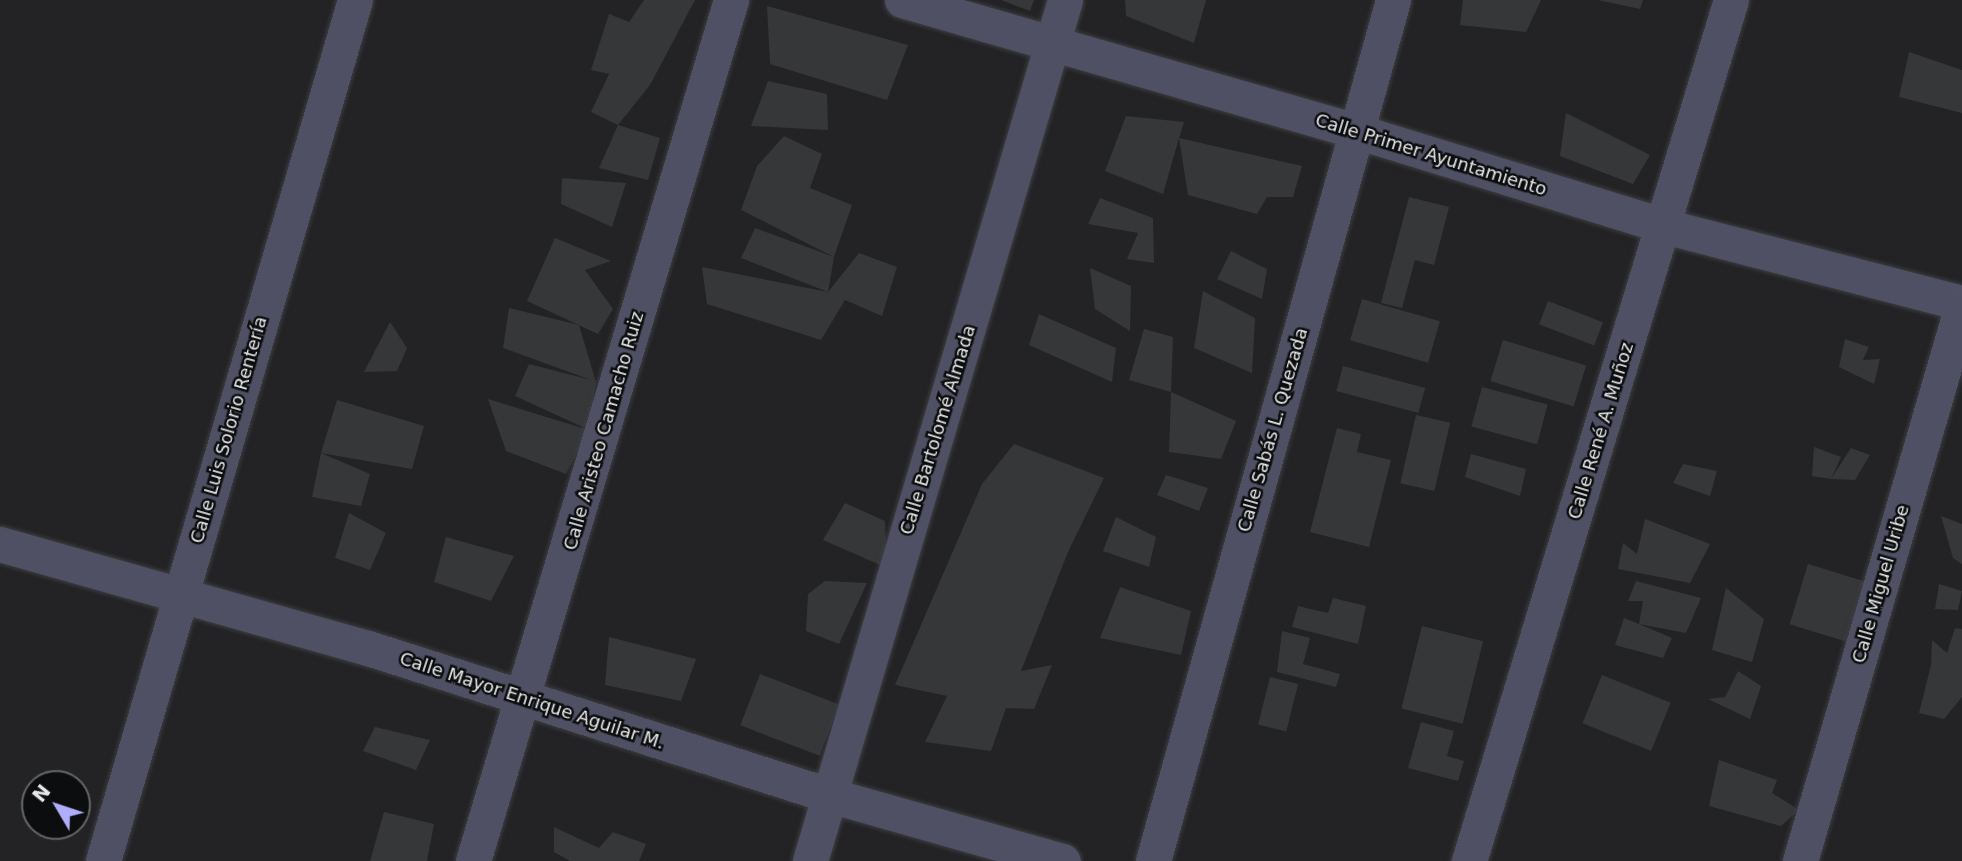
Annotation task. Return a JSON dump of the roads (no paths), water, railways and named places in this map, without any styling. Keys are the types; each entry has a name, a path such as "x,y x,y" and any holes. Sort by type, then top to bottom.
{"street":[{"name":"Calle Luis Solorio Rentería","path":"103,861 355,0"},
{"name":"Calle Aristeo Camacho Ruiz","path":"473,861 525,698 731,0"},
{"name":"Calle Primer Ayuntamiento","path":"902,0 1356,131 1664,226 1962,304"},
{"name":"Calle Bartolomé Almada","path":"810,861 1065,0"},
{"name":"Calle Sabás L. Quezada","path":"1153,861 1393,0"},
{"name":"Calle René A. Muñoz","path":"1469,861 1731,0"},
{"name":"Calle Miguel Uribe","path":"1800,861 1962,304"},
{"name":"Calle Mayor Enrique Aguilar M.","path":"0,544 180,598 368,648 829,795 1063,861"}]}
